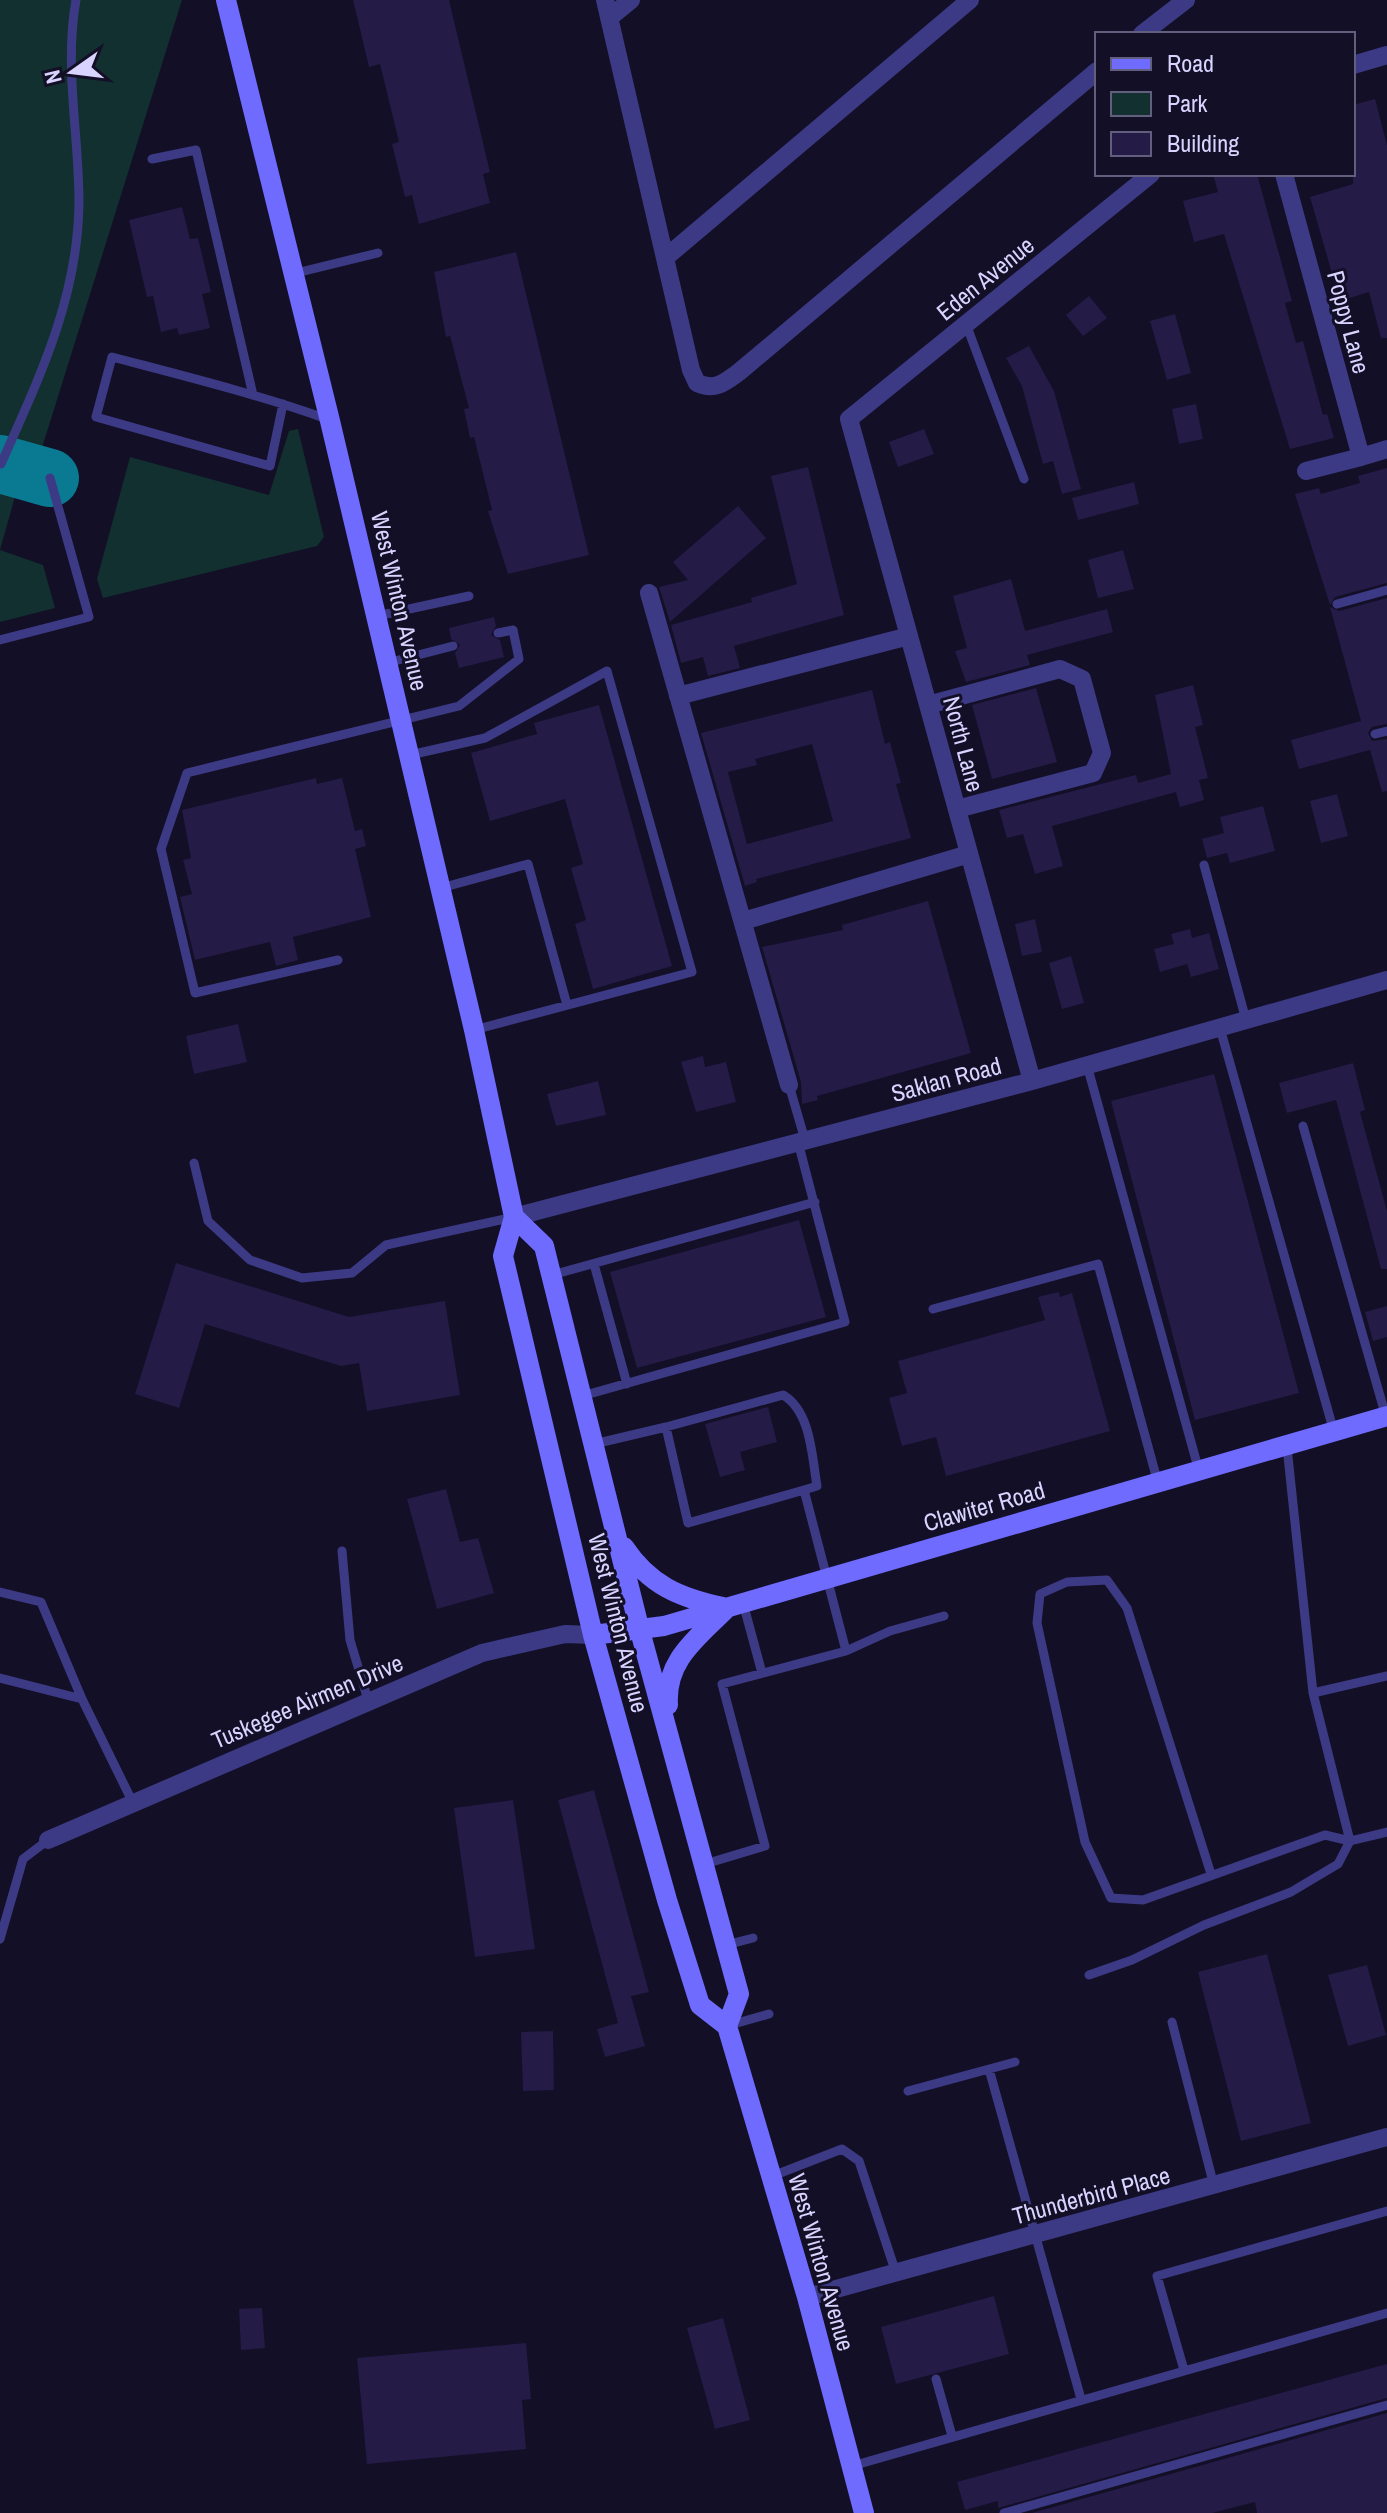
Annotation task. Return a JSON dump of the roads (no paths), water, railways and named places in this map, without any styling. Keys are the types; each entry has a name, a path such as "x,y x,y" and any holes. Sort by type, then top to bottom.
{"main road":[{"name":"West Winton Avenue","path":"226,0 377,616 474,1030 514,1217 503,1256 593,1635 667,1900 700,2005 727,2026 807,2297 864,2513"},
{"name":"West Winton Avenue","path":"514,1217 544,1246 552,1275 640,1631 739,1994 727,2026"},
{"name":"Clawiter Road","path":"593,1635 640,1631 735,1605 1386,1416"},
{"path":"616,1533 637,1565 656,1583 687,1600 735,1605"},
{"path":"671,1745 667,1684 678,1657 735,1605"}],"street":[{"path":"631,0 607,9 691,370 697,383 719,386 1095,73"},
{"path":"665,258 970,0"},
{"path":"1145,32 1185,0"},
{"path":"1355,64 1387,55"},
{"name":"Eden Avenue","path":"849,419 1149,176"},
{"name":"Poppy Lane","path":"1285,176 1361,457"},
{"name":"North Lane","path":"849,419 1032,1081"},
{"path":"1306,471 1387,449"},
{"path":"649,593 789,1085"},
{"path":"678,696 909,636"},
{"path":"928,705 1060,669 1082,679 1102,753 1093,773 957,809"},
{"path":"743,921 969,854"},
{"name":"Saklan Road","path":"514,1217 1032,1081 1387,980"},
{"name":"Tuskegee Airmen Drive","path":"48,1840 482,1653 565,1634 593,1635"},
{"name":"Thunderbird Place","path":"807,2297 1387,2137"}],"lane":[{"path":"1,464 48,358 71,287 79,202 70,33 76,0"},
{"path":"152,159 196,150 253,395"},
{"path":"291,274 378,253"},
{"path":"966,324 1024,479"},
{"path":"283,404 270,466 96,417 112,357 253,395 283,404 330,421"},
{"path":"0,640 89,617 50,478"},
{"path":"1337,604 1387,590"},
{"path":"377,616 469,596"},
{"path":"338,960 195,993 161,849 187,773 459,706 519,659 513,630 498,633"},
{"path":"387,663 453,646"},
{"path":"410,755 485,738 607,671 692,972 474,1030"},
{"path":"1375,734 1387,731"},
{"path":"441,888 528,864 567,1005"},
{"path":"1204,865 1246,1020"},
{"path":"1220,1028 1334,1432"},
{"path":"1087,1065 1199,1471"},
{"path":"582,1396 845,1322 789,1085"},
{"path":"1303,1126 1386,1416"},
{"path":"194,1163 208,1221 250,1260 302,1278 352,1273 386,1245 514,1217"},
{"path":"552,1275 815,1202"},
{"path":"594,1264 627,1384"},
{"path":"933,1309 1098,1264 1158,1483"},
{"path":"594,1444 783,1395 794,1402 803,1421 817,1486 688,1523 666,1427"},
{"path":"1089,1975 1132,1960 1204,1925 1291,1892 1338,1864 1350,1841 1313,1693 1287,1445"},
{"path":"804,1490 846,1651"},
{"path":"342,1551 350,1640 368,1700"},
{"path":"1211,1874 1127,1608 1107,1580 1067,1582 1040,1594 1037,1623 1085,1842 1111,1898 1143,1900 1325,1835 1350,1841 1387,1832"},
{"path":"0,1592 41,1602 82,1699 133,1803"},
{"path":"735,1605 762,1673"},
{"path":"704,1864 765,1846 722,1684 846,1651 890,1631 944,1616"},
{"path":"1313,1693 1387,1676"},
{"path":"0,1678 82,1699"},
{"path":"0,1939 23,1859 48,1840"},
{"path":"726,1945 753,1938"},
{"path":"727,2026 769,2014"},
{"path":"1172,2022 1214,2186"},
{"path":"908,2091 1015,2062"},
{"path":"989,2069 1081,2399"},
{"path":"770,2177 842,2149 859,2161 896,2273"},
{"path":"1184,2370 1157,2276 1387,2211"},
{"path":"852,2466 1387,2313"},
{"path":"936,2379 952,2436"},
{"path":"1004,2513 1387,2405"}]}
